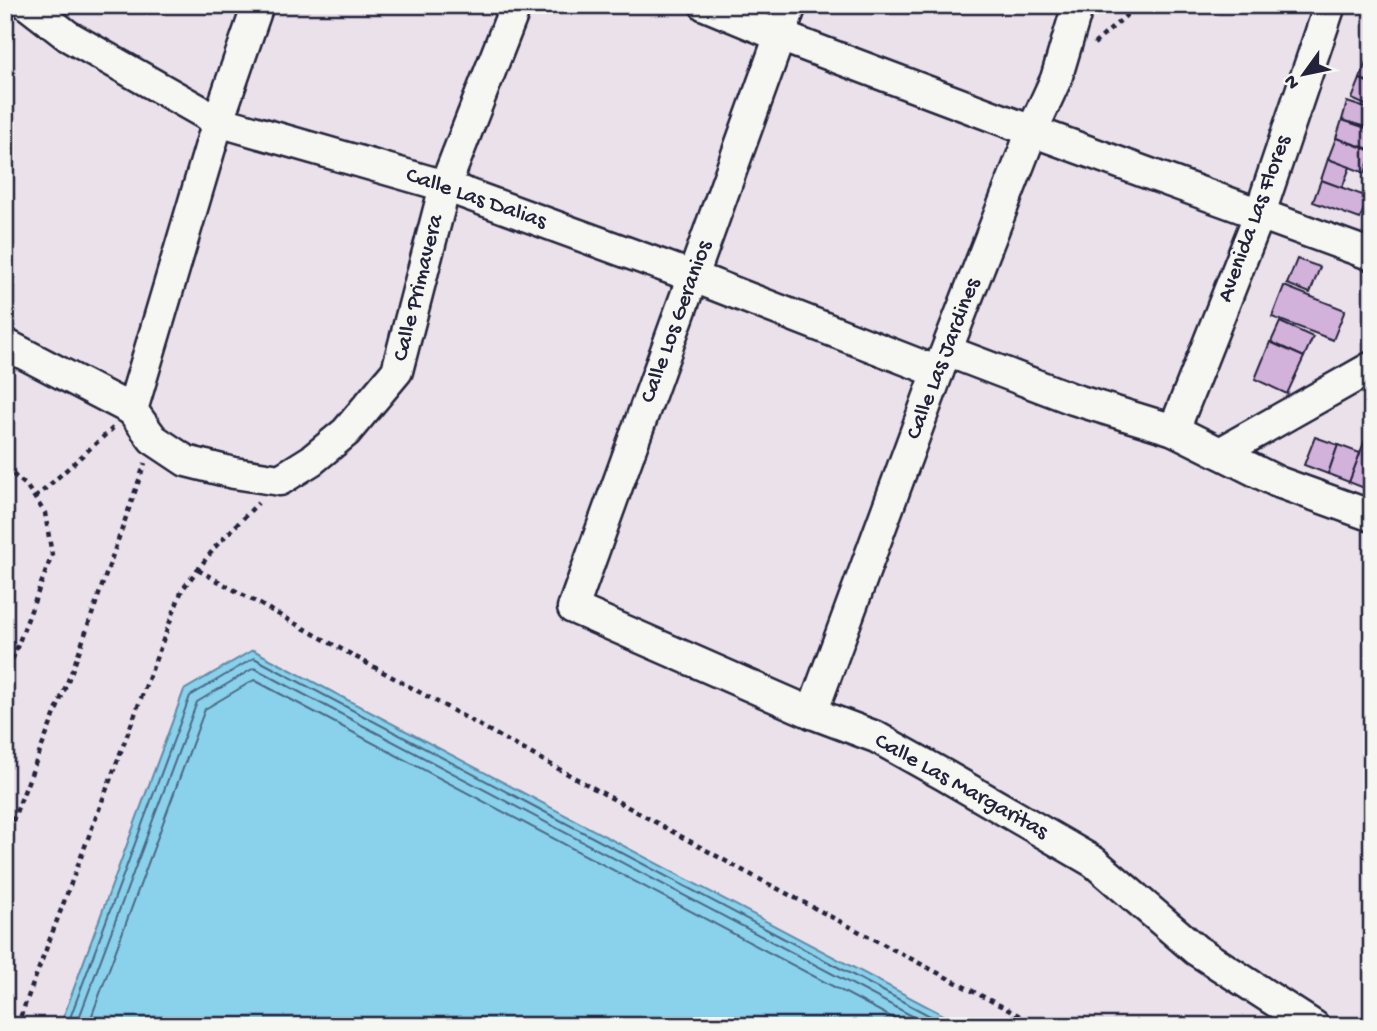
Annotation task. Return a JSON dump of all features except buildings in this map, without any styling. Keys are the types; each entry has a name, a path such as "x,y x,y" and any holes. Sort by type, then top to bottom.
{"street":[{"name":"Calle Las Dalias","path":"28,5 68,36 218,121 445,186 943,362 1174,430 1278,482 1372,516"},
{"path":"132,410 218,121 258,5"},
{"name":"Calle Primavera","path":"280,480 312,460 346,432 397,371 445,186 516,5"},
{"path":"705,5 1032,131 1372,255"},
{"name":"Calle Los Geranios","path":"573,608 791,5"},
{"name":"Calle Las Jardines","path":"812,713 943,362 1032,131 1056,79 1078,5"},
{"name":"Avenida Las Flores","path":"1174,430 1260,214 1330,5"},
{"path":"5,344 132,410 153,439 186,461 234,473 280,480"},
{"path":"1220,453 1372,367"},
{"name":"Calle Las Margaritas","path":"573,608 812,713 876,737 1094,862 1196,950 1314,1026"}],"path":[{"path":"35,498 132,410"},
{"path":"5,840 75,663 153,439"},
{"path":"5,468 26,485 45,513 52,555 5,678"},
{"path":"17,1026 182,590 216,546 280,480"},
{"path":"198,570 742,870 1039,1026"}],"water":[{"path":"253,650 964,1026 60,1026 184,690"}]}
